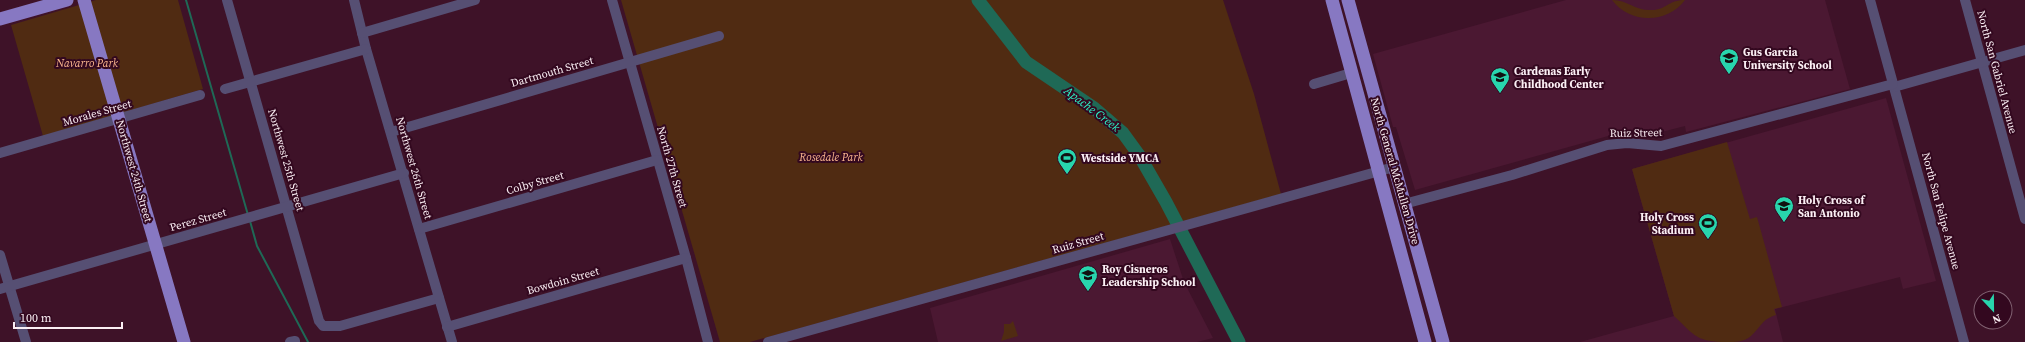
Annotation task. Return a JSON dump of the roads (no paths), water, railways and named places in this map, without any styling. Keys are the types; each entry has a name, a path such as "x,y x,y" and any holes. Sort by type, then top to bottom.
{"main road":[{"path":"0,19 67,0"},
{"name":"Northwest 24th Street","path":"84,0 184,342"},
{"name":"North General McMullen Drive","path":"1332,0 1425,342"},
{"path":"1340,0 1360,72 1368,74"},
{"name":"North General McMullen Drive","path":"1348,0 1442,342"}],"street":[{"name":"Northwest 25th Street","path":"227,0 319,321 323,326 340,326 439,298"},
{"name":"Northwest 26th Street","path":"354,0 366,49 404,173 452,342"},
{"path":"362,33 475,0"},
{"name":"North 27th Street","path":"612,0 686,258 708,342"},
{"name":"North San Felipe Avenue","path":"1870,0 1964,342"},
{"name":"North San Gabriel Avenue","path":"1965,0 2025,219"},
{"name":"Dartmouth Street","path":"391,132 719,36"},
{"path":"225,89 366,49"},
{"name":"Ruiz Street","path":"1404,204 1512,175 1607,145 1628,143 1661,146 1894,86 2025,50"},
{"path":"1314,84 1351,73"},
{"name":"Morales Street","path":"0,153 200,96"},
{"name":"Colby Street","path":"419,228 657,160"},
{"name":"Ruiz Street","path":"768,342 1394,166"},
{"name":"Perez Street","path":"5,288 404,173"},
{"path":"0,255 5,288 26,342"},
{"name":"Bowdoin Street","path":"447,327 686,258"}],"waterway":[{"path":"186,0 248,215"},
{"name":"Apache Creek","path":"978,0 1026,62 1094,108 1123,133 1139,155 1166,202 1239,342"},
{"path":"250,221 257,246 308,342"}],"place":[{"name":"Gus Garcia University School","path":"1729,75"},
{"name":"Cardenas Early Childhood Center","path":"1500,94"},
{"name":"Westside YMCA","path":"1067,175"},
{"name":"Holy Cross of San Antonio","path":"1784,223"},
{"name":"Holy Cross Stadium","path":"1708,240"},
{"name":"Roy Cisneros Leadership School","path":"1088,292"}],"park label":[{"name":"Navarro Park","path":"87,63"},
{"name":"Rosedale Park","path":"831,157"}]}
